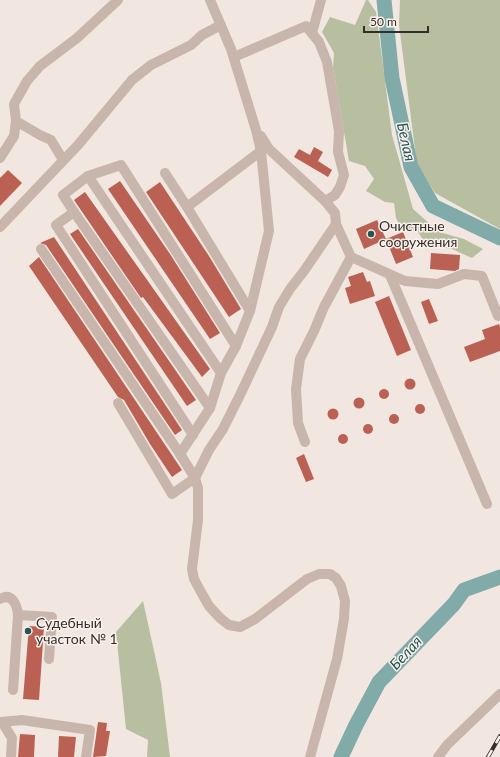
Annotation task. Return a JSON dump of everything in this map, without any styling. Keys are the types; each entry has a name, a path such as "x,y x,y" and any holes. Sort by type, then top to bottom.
{"street":[{"path":"0,158 14,136 16,121 14,104 27,81 40,66 77,38 118,0"},
{"path":"180,454 210,408 221,373 236,346 250,311 269,231 261,151 256,130 234,57 210,0"},
{"path":"312,33 321,0"},
{"path":"0,227 78,145 132,80 151,65 191,45 202,35 221,25"},
{"path":"234,57 306,26 320,42 327,62 339,130 338,152 344,175 340,187 335,195 325,201"},
{"path":"16,121 40,136 51,140 63,160"},
{"path":"256,130 268,149 325,201 335,213 336,224 351,258 405,281 438,284 464,274 482,276 498,316"},
{"path":"187,207 261,151"},
{"path":"210,408 62,195 88,176 121,165 236,346"},
{"path":"165,173 250,311"},
{"path":"88,176 221,373"},
{"path":"74,212 56,225 193,435"},
{"path":"118,403 172,494 195,478 240,395 270,333 280,307 290,289 336,224"},
{"path":"40,249 195,478 198,488 198,520 192,569 194,579 209,606 229,625 240,627 255,618 307,579 319,574 330,574 336,578 341,586 345,601 344,619 337,658 310,757"},
{"path":"305,442 298,423 296,389 300,359 324,307 351,258"},
{"path":"390,275 487,504"},
{"path":"0,599 3,597 9,598 13,600 17,606 18,615 13,690"},
{"path":"18,615 52,617 49,659"},
{"path":"438,757 447,745 500,694"},
{"path":"11,757 12,738 1,722 22,720 90,730 86,757"}],"green space":[{"path":"366,0 368,0 376,12 392,135 413,209 439,232 464,239 483,249 472,258 452,249 426,245 417,230 403,232 396,218 394,203 385,202 366,191 374,179 365,166 349,161 333,68 334,53 322,32 330,17 355,25"},
{"path":"400,0 500,0 500,229 435,193 417,165 399,25"},
{"path":"143,601 161,683 170,757 147,757 148,740 126,729 116,632"}],"building":[{"path":"314,147 323,152 318,161 332,170 328,177 294,157 299,149 310,155"},
{"path":"8,170 22,183 0,206 0,178"},
{"path":"120,181 170,254 220,333 210,339 108,189"},
{"path":"160,182 209,256 241,309 229,317 146,192"},
{"path":"85,192 210,369 202,377 143,297 141,298 74,200"},
{"name":"Очистные сооружения","path":"377,220 386,239 364,249 356,229"},
{"path":"78,229 196,400 187,406 70,234"},
{"path":"403,232 413,257 396,264 386,239"},
{"path":"54,237 182,430 175,435 46,245 40,243"},
{"path":"431,253 460,255 459,269 455,271 430,269"},
{"path":"39,257 182,470 172,477 150,444 124,400 118,397 29,266"},
{"path":"363,272 367,282 370,281 375,296 350,304 345,288 351,286 348,277"},
{"path":"389,296 411,350 397,356 375,302"},
{"path":"429,299 438,321 429,324 421,302"},
{"path":"499,324 500,351 470,362 464,347 485,339 482,330"},
{"path":"408,379 412,379 414,380 414,388 408,389 405,386 405,382"},
{"path":"382,389 386,389 388,390 388,398 382,399 379,396 379,392"},
{"path":"359,397 363,399 365,403 363,407 359,409 355,407 353,403 355,399"},
{"path":"418,404 422,404 424,405 424,413 418,414 415,411 415,407"},
{"path":"331,409 335,409 337,410 337,418 331,419 328,416 328,412"},
{"path":"392,414 396,414 398,415 398,423 392,424 389,421 389,417"},
{"path":"366,424 370,424 372,425 372,433 366,434 363,431 363,427"},
{"path":"341,434 345,434 347,435 347,443 341,444 338,441 338,437"},
{"path":"304,454 314,479 306,482 296,458"},
{"path":"29,626 44,627 39,700 23,699"},
{"path":"98,722 107,723 106,731 110,731 106,756 93,757"},
{"path":"20,734 35,735 34,757 18,757"},
{"path":"59,736 76,737 74,757 58,757"}],"waterway":[{"name":"Белая","path":"384,0 392,78 411,167 433,206 500,238"},
{"name":"Белая","path":"341,757 379,682 454,604 464,590 500,577"}],"railway":[{"path":"488,757 500,736"}],"place":[{"name":"Очистные сооружения","path":"371,234"},
{"name":"Судебный участок № 1","path":"28,631"}]}
